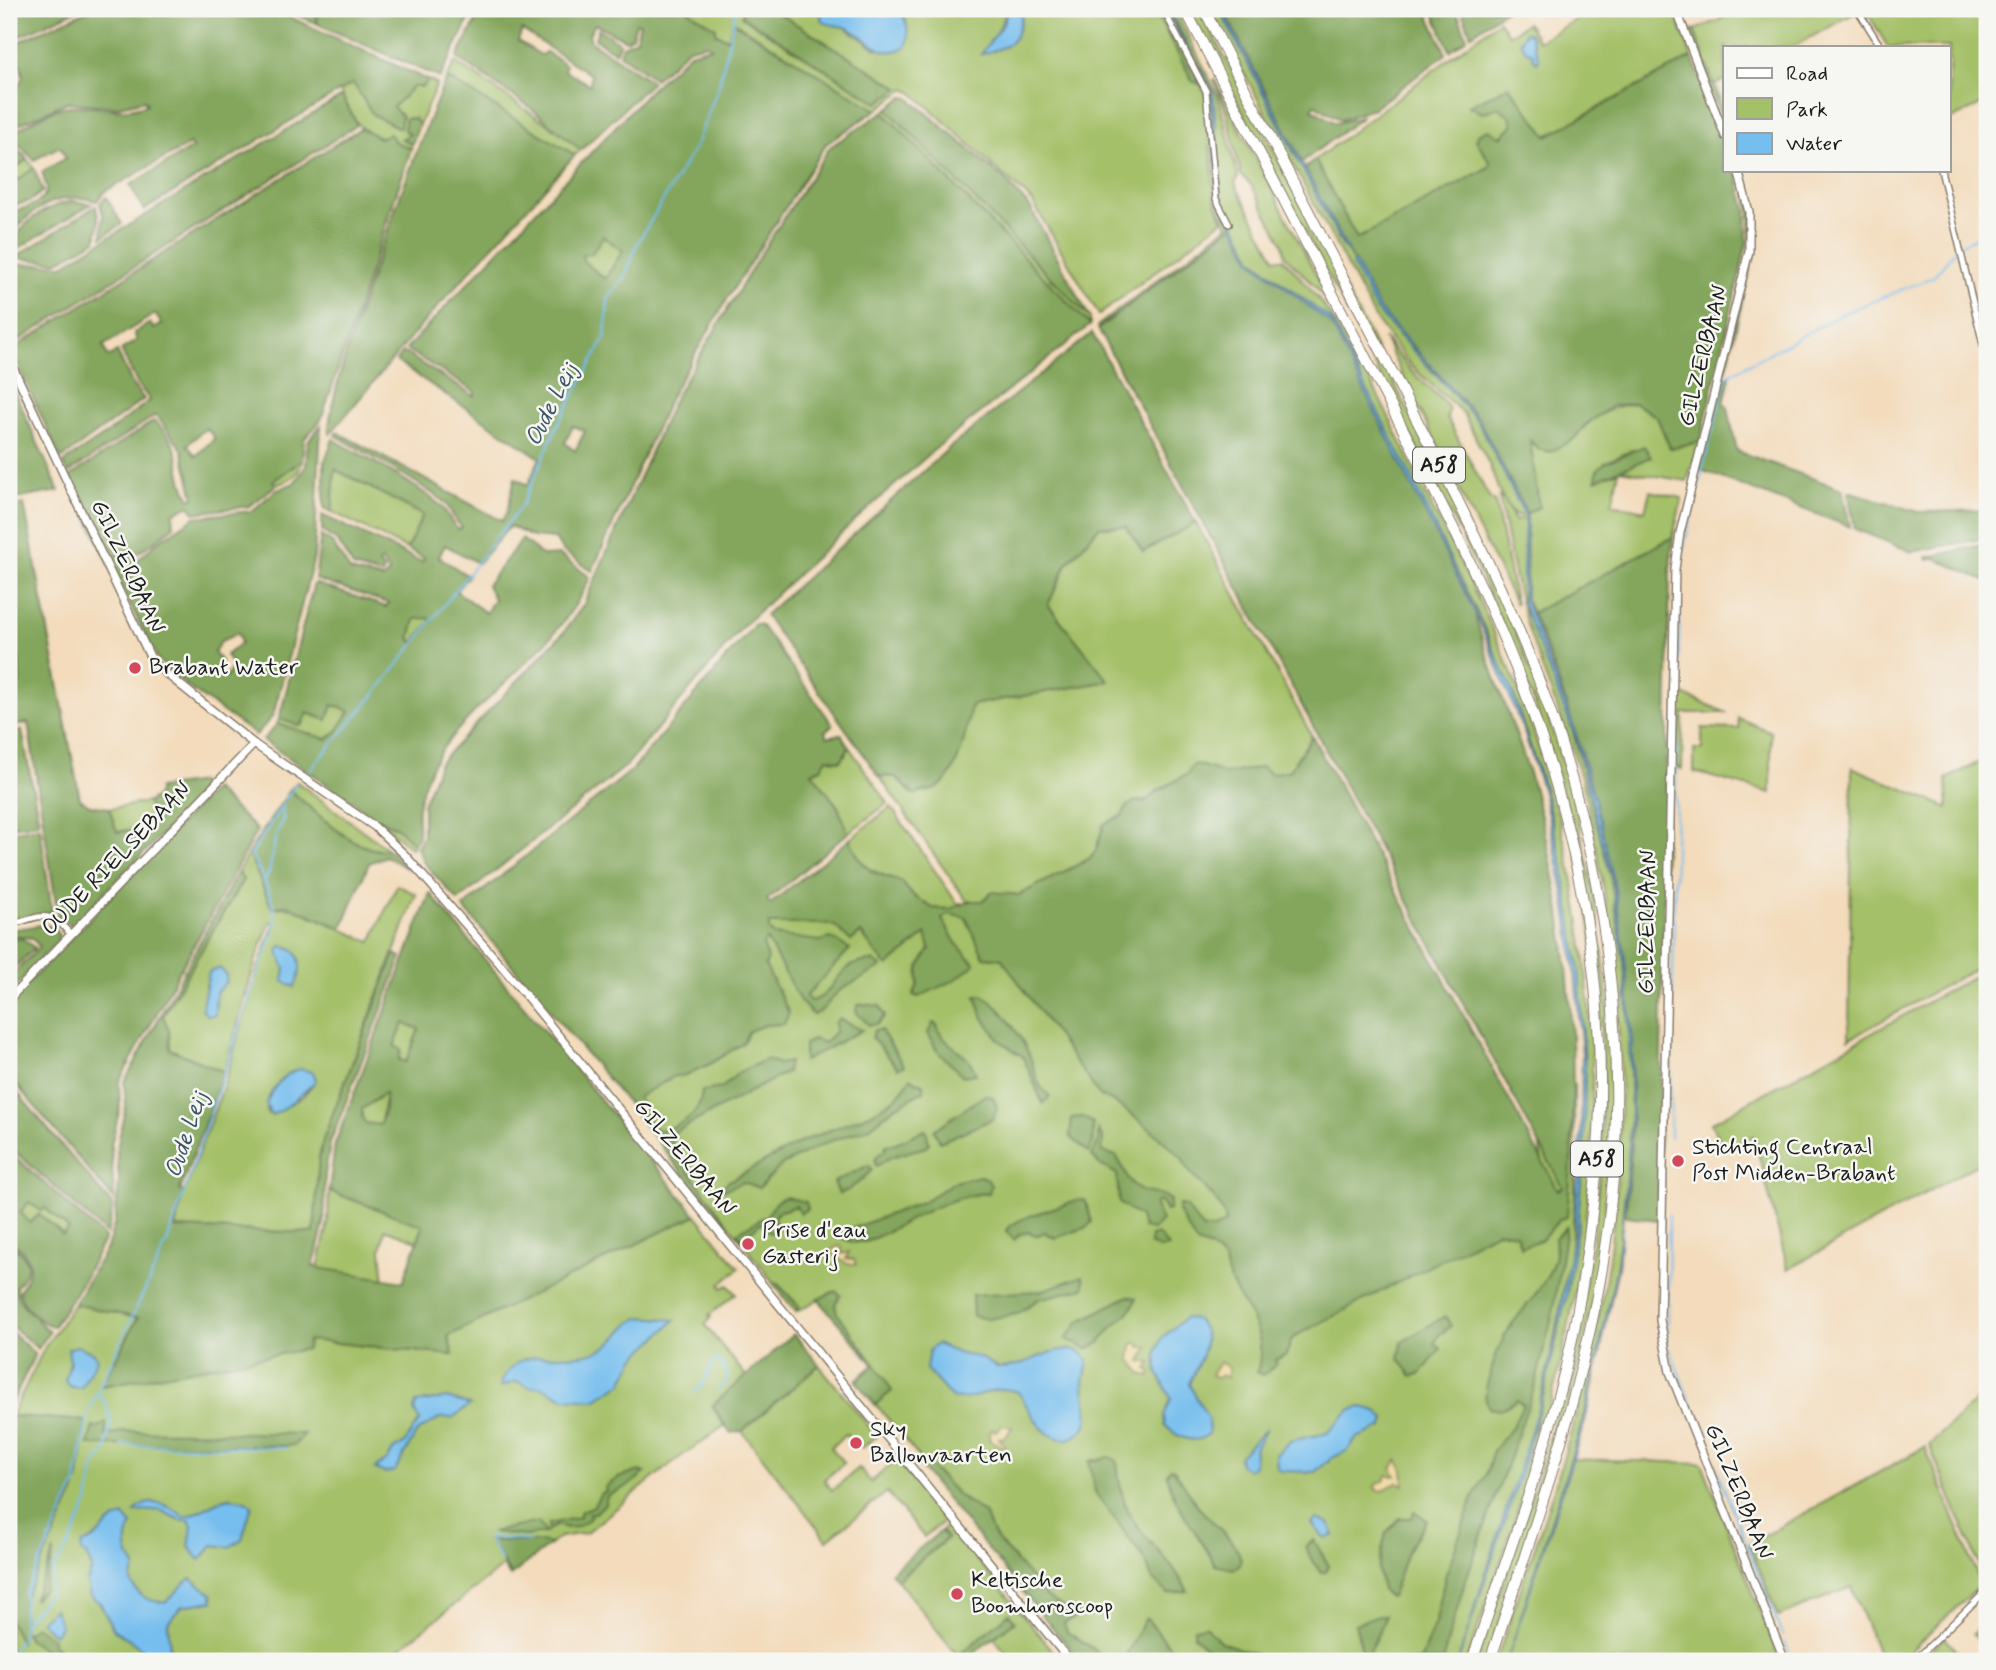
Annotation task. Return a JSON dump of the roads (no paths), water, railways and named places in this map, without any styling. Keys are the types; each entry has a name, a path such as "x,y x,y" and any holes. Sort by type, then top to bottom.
{"highway":[{"name":"A58","path":"1185,9 1397,419 1490,606 1545,749 1564,814 1585,919 1596,1019 1599,1100 1597,1171 1587,1256 1565,1370 1538,1463 1472,1661"},
{"name":"A58","path":"1204,9 1498,583 1560,741 1589,845 1603,918 1614,1018 1616,1099 1604,1258 1584,1361 1554,1467 1490,1661"}],"street":[{"path":"1163,9 1206,91 1216,198 1229,224"},
{"path":"1675,9 1723,131"},
{"path":"1857,9 1880,46"},
{"name":"GILZERBAAN","path":"1739,172 1749,212 1749,251 1680,533 1675,569 1660,1320 1670,1372 1785,1661"},
{"path":"1941,172 1987,361"},
{"name":"GILZERBAAN","path":"9,359 144,651 166,677 295,776 375,827 407,853 432,888 454,907 1070,1661"},
{"name":"OUDE RIELSEBAAN","path":"9,999 254,744"},
{"path":"9,925 47,916 55,918 71,934"},
{"path":"1914,1661 1987,1590"}],"water":[{"path":"820,9 900,9 907,28 906,47 896,51 880,49 845,27 822,21"},
{"path":"1008,9 1023,9 1016,36 1002,48 981,54 1003,24"},
{"path":"1167,9 1213,92 1221,198 1253,260 1331,320 1411,476 1509,683 1542,781 1563,868 1579,968 1585,1065 1584,1149 1578,1222 1566,1298 1541,1403 1519,1479 1458,1661 1539,1405 1557,1329 1574,1232 1581,1135 1582,1053 1575,969 1563,887 1543,792 1525,735 1480,623 1331,324 1252,261 1219,197 1210,91"},
{"path":"1219,9 1222,9 1349,254 1343,247"},
{"path":"1525,32 1530,34 1539,59 1537,62 1533,59 1533,53 1526,51 1520,42"},
{"path":"1354,261 1379,309 1478,419 1527,515 1525,600 1575,731 1614,881 1625,956 1632,1035 1629,1150 1629,1028 1624,962 1612,881 1576,740 1522,602 1525,516 1477,420 1376,310 1352,264"},
{"path":"281,946 294,951 300,962 294,987 283,981 285,969 278,951"},
{"path":"220,968 226,974 226,982 216,992 215,1015 206,1015 202,1008 209,972"},
{"path":"300,1069 313,1072 316,1079 313,1084 283,1110 271,1115 266,1104 272,1093 284,1077"},
{"path":"1629,1150 1626,1191 1622,1225"},
{"path":"1622,1225 1618,1268 1585,1421 1507,1661 1583,1420 1616,1273"},
{"path":"645,1317 675,1320 635,1358 622,1383 595,1400 564,1398 542,1387 530,1387 516,1381 500,1387 508,1371 519,1362 546,1356 593,1353 612,1342 633,1321"},
{"path":"1185,1318 1196,1319 1205,1334 1203,1351 1189,1384 1208,1418 1209,1434 1191,1440 1174,1433 1165,1425 1164,1417 1171,1399 1158,1373 1156,1354 1162,1338"},
{"path":"937,1344 960,1354 979,1357 999,1368 1020,1364 1051,1352 1081,1352 1088,1361 1084,1384 1088,1416 1084,1429 1069,1439 1051,1435 1038,1423 1018,1392 1000,1390 968,1398 952,1398 926,1369 929,1350"},
{"path":"77,1346 94,1353 97,1359 81,1388 71,1387 65,1381 70,1362 68,1349"},
{"path":"447,1398 470,1405 452,1418 440,1418 417,1432 395,1471 385,1473 374,1469 387,1460 394,1449 404,1444 420,1420 414,1411 416,1403"},
{"path":"1362,1407 1377,1411 1385,1419 1383,1427 1357,1438 1347,1451 1332,1458 1315,1472 1281,1471 1277,1468 1276,1455 1290,1441 1327,1433 1350,1410"},
{"path":"1267,1428 1255,1448 1254,1465 1248,1470 1240,1464 1239,1456"},
{"path":"230,1498 252,1505 242,1539 229,1547 213,1545 200,1560 189,1547 192,1526 189,1520 180,1520 160,1510 135,1512 146,1504 153,1503 167,1506 184,1517"},
{"path":"124,1516 132,1525 127,1546 135,1566 131,1581 140,1594 155,1601 167,1601 190,1578 212,1594 213,1601 182,1606 168,1622 170,1649 185,1661 171,1661 144,1650 113,1629 100,1603 90,1596 87,1582 92,1568 86,1554 81,1552 82,1544 92,1540 110,1523"},
{"path":"1317,1519 1329,1523 1334,1536 1325,1538 1312,1524"},
{"path":"54,1609 61,1626 54,1634 40,1621"}],"waterway":[{"name":"Oude Leij","path":"309,771 374,695 522,505 557,426 605,338 608,299 625,277 637,244 695,147 719,86 736,9"},
{"path":"1962,244 1987,232"},
{"path":"1702,471 1727,376 1844,313 1933,277 1958,247"},
{"path":"1677,727 1681,559 1702,473"},
{"path":"1670,1138 1677,736"},
{"name":"Oude Leij","path":"9,1654 22,1637 24,1623 49,1594 53,1570 72,1539 88,1502 95,1464 105,1453 111,1420 105,1402 97,1393 168,1240 262,960 272,939 274,912 264,881 269,873 276,835 283,819 282,804 296,784"},
{"name":"Oude Leij","path":"263,879 251,855 282,805"},
{"path":"1668,1343 1669,1214"},
{"path":"1669,1348 1782,1635"},
{"path":"695,1392 717,1358"},
{"path":"718,1390 725,1384 728,1375 720,1361"},
{"name":"Oude Leij","path":"90,1409 97,1394"},
{"name":"Oude Leij","path":"23,1621 25,1594 76,1484 88,1415"},
{"path":"121,1445 286,1448"},
{"path":"501,1561 488,1537 530,1541"},
{"path":"1785,1642 1792,1661"}],"place":[{"name":"Brabant Water","path":"135,668"},
{"name":"Stichting Centraal Post Midden-Brabant","path":"1678,1161"},
{"name":"Prise d'eau Gasterij","path":"748,1244"},
{"name":"Sky Ballonvaarten","path":"856,1443"},
{"name":"Keltische Boomhoroscoop","path":"957,1594"}]}
